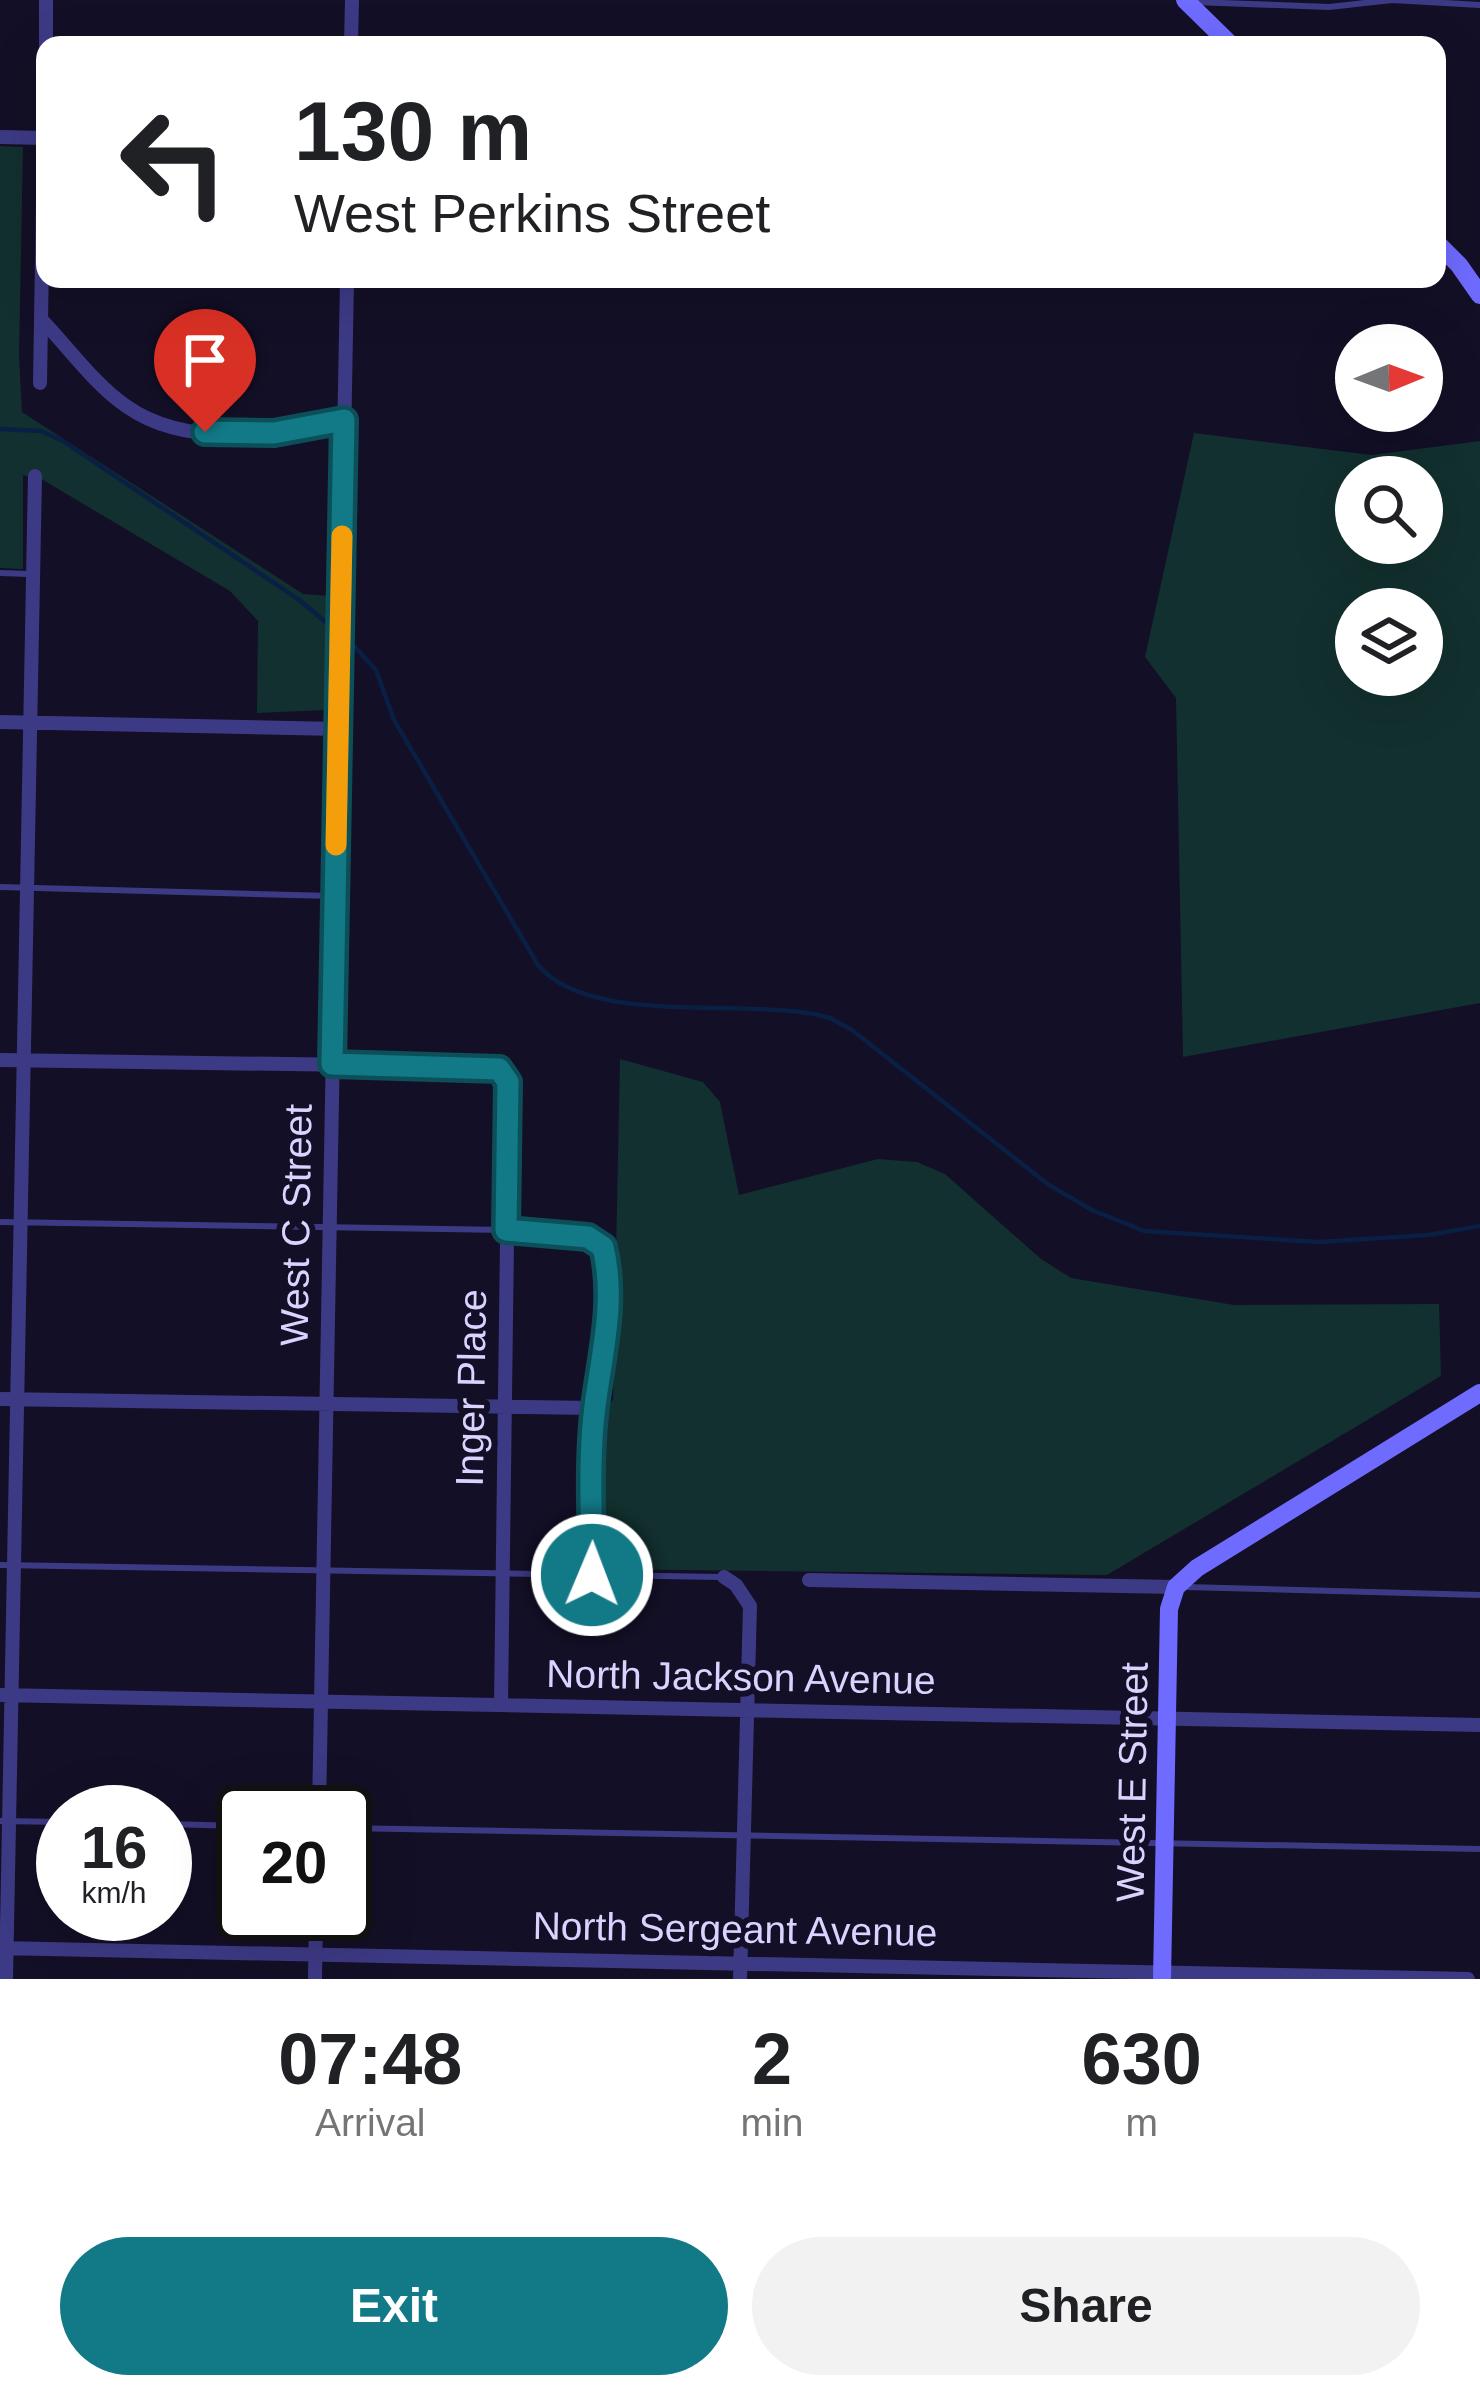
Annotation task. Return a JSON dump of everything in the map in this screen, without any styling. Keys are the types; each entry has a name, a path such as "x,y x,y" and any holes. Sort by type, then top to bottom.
{"street":[{"path":"46,0 46,36"},
{"path":"351,36 352,0"},
{"path":"1194,1 1223,36"},
{"path":"0,137 36,138"},
{"path":"1446,252 1480,295"},
{"path":"40,383 42,288"},
{"name":"West C Street","path":"319,1785 347,288"},
{"path":"41,319 117,400 149,418 227,434 274,433 344,420"},
{"path":"6,1979 7,1565 17,1399 35,476"},
{"path":"0,722 339,729"},
{"path":"0,1060 332,1064"},
{"name":"Inger Place","path":"332,1064 491,1067 508,1082 501,1705"},
{"path":"808,1580 1176,1587 1197,1568 1480,1393"},
{"path":"0,1399 595,1408"},
{"path":"724,1577 750,1606 740,1979"},
{"name":"West E Street","path":"1162,1975 1169,1609 1176,1587"},
{"name":"North Jackson Avenue","path":"6,1695 1480,1725"},
{"path":"315,1979 316,1941"},
{"name":"North Sergeant Avenue","path":"3,1948 1468,1979"}],"lane":[{"path":"1194,1 1328,7 1392,1 1480,5"},
{"path":"0,573 33,574"},
{"path":"0,887 335,896"},
{"path":"0,1222 506,1230 588,1237 603,1247 608,1288 607,1335 595,1408 592,1575"},
{"path":"7,1565 724,1577"},
{"path":"1176,1587 1480,1595"},
{"path":"4,1821 36,1822"},
{"path":"372,1828 1480,1849"}],"green space":[{"path":"0,146 23,147 22,412 303,594 330,596 325,710 257,713 258,621 230,591 43,480 23,475 23,569 0,568"},
{"path":"1194,433 1371,455 1480,441 1480,1003 1183,1057 1176,698 1145,657"},
{"path":"620,1059 703,1082 720,1102 739,1195 878,1159 917,1162 945,1174 1041,1259 1071,1278 1234,1305 1439,1304 1441,1376 1107,1575 596,1569 600,1413 613,1400"}],"waterway":[{"path":"0,429 41,431 63,441 328,624"},
{"path":"353,645 376,670 394,720 538,965 563,985 633,1004 759,1009 830,1018 852,1030 1049,1185 1092,1210 1144,1231 1318,1242 1428,1235 1480,1226"}],"slow traffic":[{"path":"336,845 342,536"}],"route":[{"path":"205,432 274,433 344,420 332,1064 499,1069 508,1082 506,1230 588,1237 603,1247 607,1335 595,1408 592,1575"}]}
